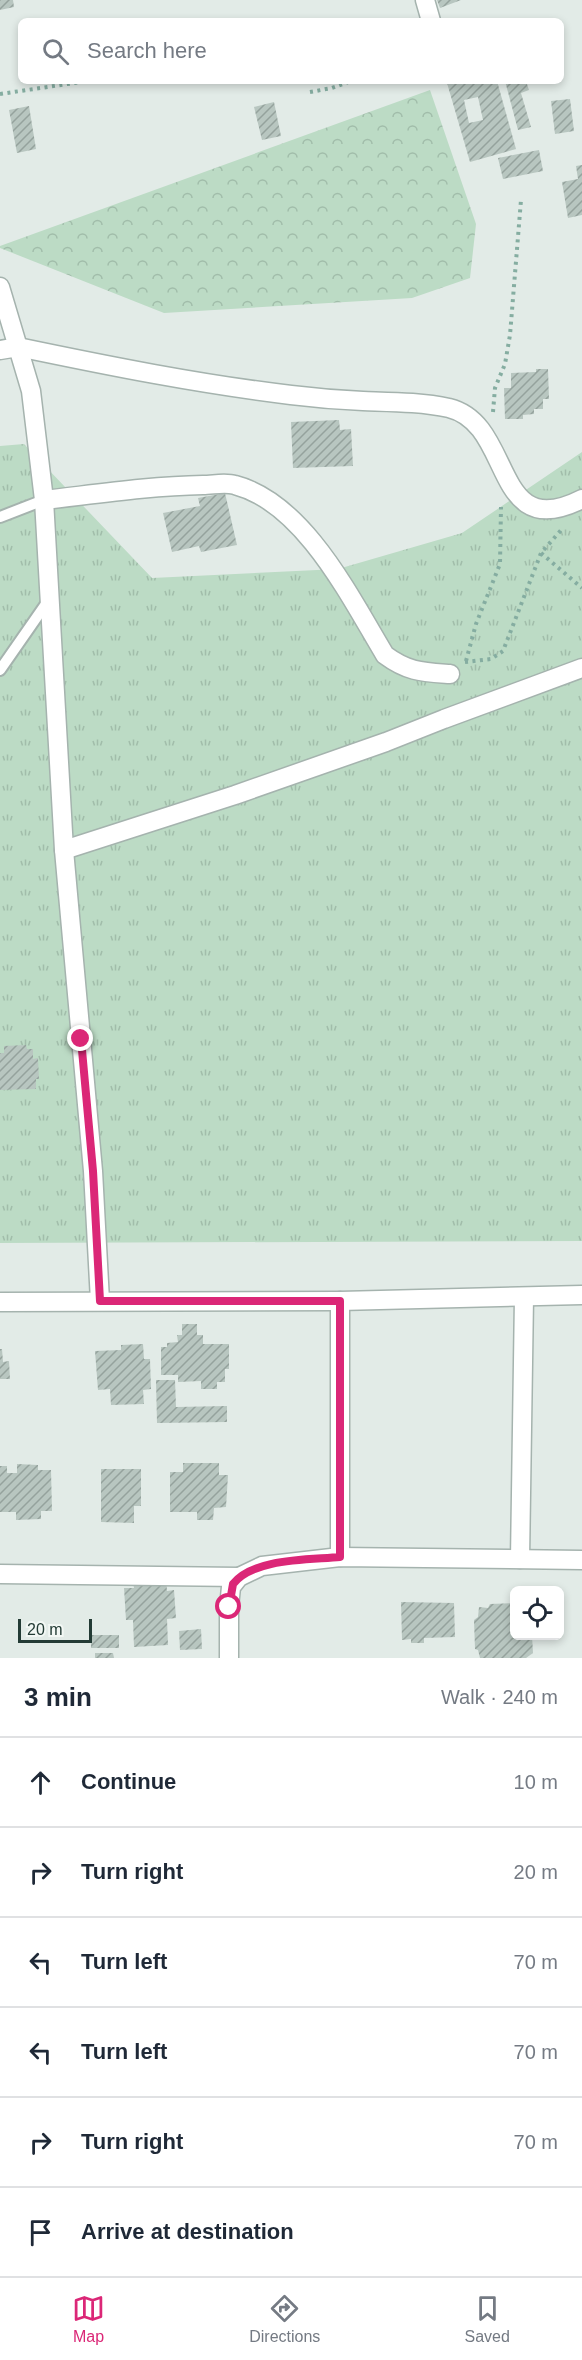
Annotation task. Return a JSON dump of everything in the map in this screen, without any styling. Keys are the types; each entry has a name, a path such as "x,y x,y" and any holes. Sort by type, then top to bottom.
{"street":[{"path":"425,0 430,18"},
{"path":"0,287 31,391 44,500 64,850 93,1171 100,1301"},
{"path":"0,350 18,347 239,389 337,400 428,404 452,409 468,416 491,442 511,488 526,504 542,509 567,506 582,499"},
{"path":"44,500 184,485 223,484 233,484 263,496 290,518 322,554 385,655 400,666 416,672 450,674"},
{"path":"64,850 235,795 386,742 582,668"},
{"path":"0,1302 340,1301 582,1295"},
{"path":"520,1559 524,1297"},
{"path":"340,1301 340,1557"},
{"path":"230,1658 230,1593 233,1584 239,1577 262,1566 340,1557 582,1560"},
{"path":"0,1574 239,1577"}],"lane":[{"path":"0,518 7,513 44,500"},
{"path":"0,670 51,597"}],"path":[{"path":"0,94 68,84"},
{"path":"310,92 343,84"},
{"path":"491,442 494,396 505,364 510,335 521,200"},
{"path":"465,662 476,624 500,564 501,504 511,488"},
{"path":"450,674 455,666 465,662 491,659 503,651 541,553 564,526"},
{"path":"541,553 582,588"}],"green space":[{"path":"430,90 476,224 470,278 412,298 164,313 0,248 0,246"},
{"path":"24,444 152,578 338,569 462,533 582,452 582,1241 0,1243 0,446"}],"building":[{"path":"0,0 13,0 14,7 0,10"},
{"path":"437,0 461,0 440,8"},
{"path":"447,84 498,84 516,149 470,162","holes":["478,97 483,120 469,123 464,100"]},
{"path":"506,84 527,84 529,90 521,93 531,127 518,130"},
{"path":"570,99 574,131 555,134 551,101"},
{"path":"274,102 281,136 262,140 254,107"},
{"path":"29,106 36,149 17,153 9,110"},
{"path":"539,150 543,171 503,179 498,158"},
{"path":"582,165 582,215 568,218 562,182 578,179 576,166"},
{"path":"536,369 548,369 549,399 543,399 543,409 534,409 534,414 523,415 523,419 505,419 504,388 511,388 511,373 536,372"},
{"path":"339,420 340,430 351,429 353,466 293,468 291,422"},
{"path":"225,493 237,545 201,552 199,546 172,552 163,513 200,506 198,498"},
{"path":"26,1045 27,1049 33,1049 33,1059 38,1058 39,1079 36,1079 36,1089 0,1090 0,1053 4,1053 4,1046"},
{"path":"182,1324 197,1324 197,1335 203,1335 203,1344 229,1344 229,1369 225,1369 225,1382 217,1382 217,1389 201,1389 201,1381 178,1382 178,1375 161,1375 161,1347 167,1347 167,1343 178,1342 177,1335 182,1335"},
{"path":"143,1344 144,1359 150,1359 151,1389 143,1390 144,1404 111,1405 110,1389 98,1390 95,1351 121,1350 121,1345"},
{"path":"0,1349 2,1349 3,1362 9,1361 10,1379 0,1379"},
{"path":"156,1380 175,1380 176,1407 227,1406 227,1422 157,1423"},
{"path":"183,1463 219,1463 219,1475 228,1475 226,1507 214,1508 213,1520 197,1520 197,1512 170,1512 170,1472 183,1472"},
{"path":"17,1464 38,1465 38,1470 51,1470 52,1511 41,1511 41,1519 16,1520 16,1512 0,1512 0,1466 7,1466 7,1473 17,1473"},
{"path":"101,1469 141,1469 141,1506 134,1506 134,1523 101,1522"},
{"path":"166,1579 167,1591 174,1590 176,1618 167,1619 168,1645 134,1647 133,1620 126,1620 124,1588 134,1588 133,1580"},
{"path":"401,1602 454,1603 455,1637 424,1638 424,1643 411,1643 411,1639 402,1640"},
{"path":"510,1603 510,1640 532,1640 533,1653 526,1658 480,1658 478,1650 475,1649 474,1620 478,1617 479,1607 488,1608 490,1604"},
{"path":"201,1629 202,1649 180,1650 179,1631"},
{"path":"91,1635 119,1635 119,1648 91,1648"},
{"path":"95,1653 113,1653 114,1658 95,1658"}],"route":[{"path":"81,1039 93,1171 100,1301 340,1301 340,1557 253,1569 239,1577 231,1587 229,1607"}]}
